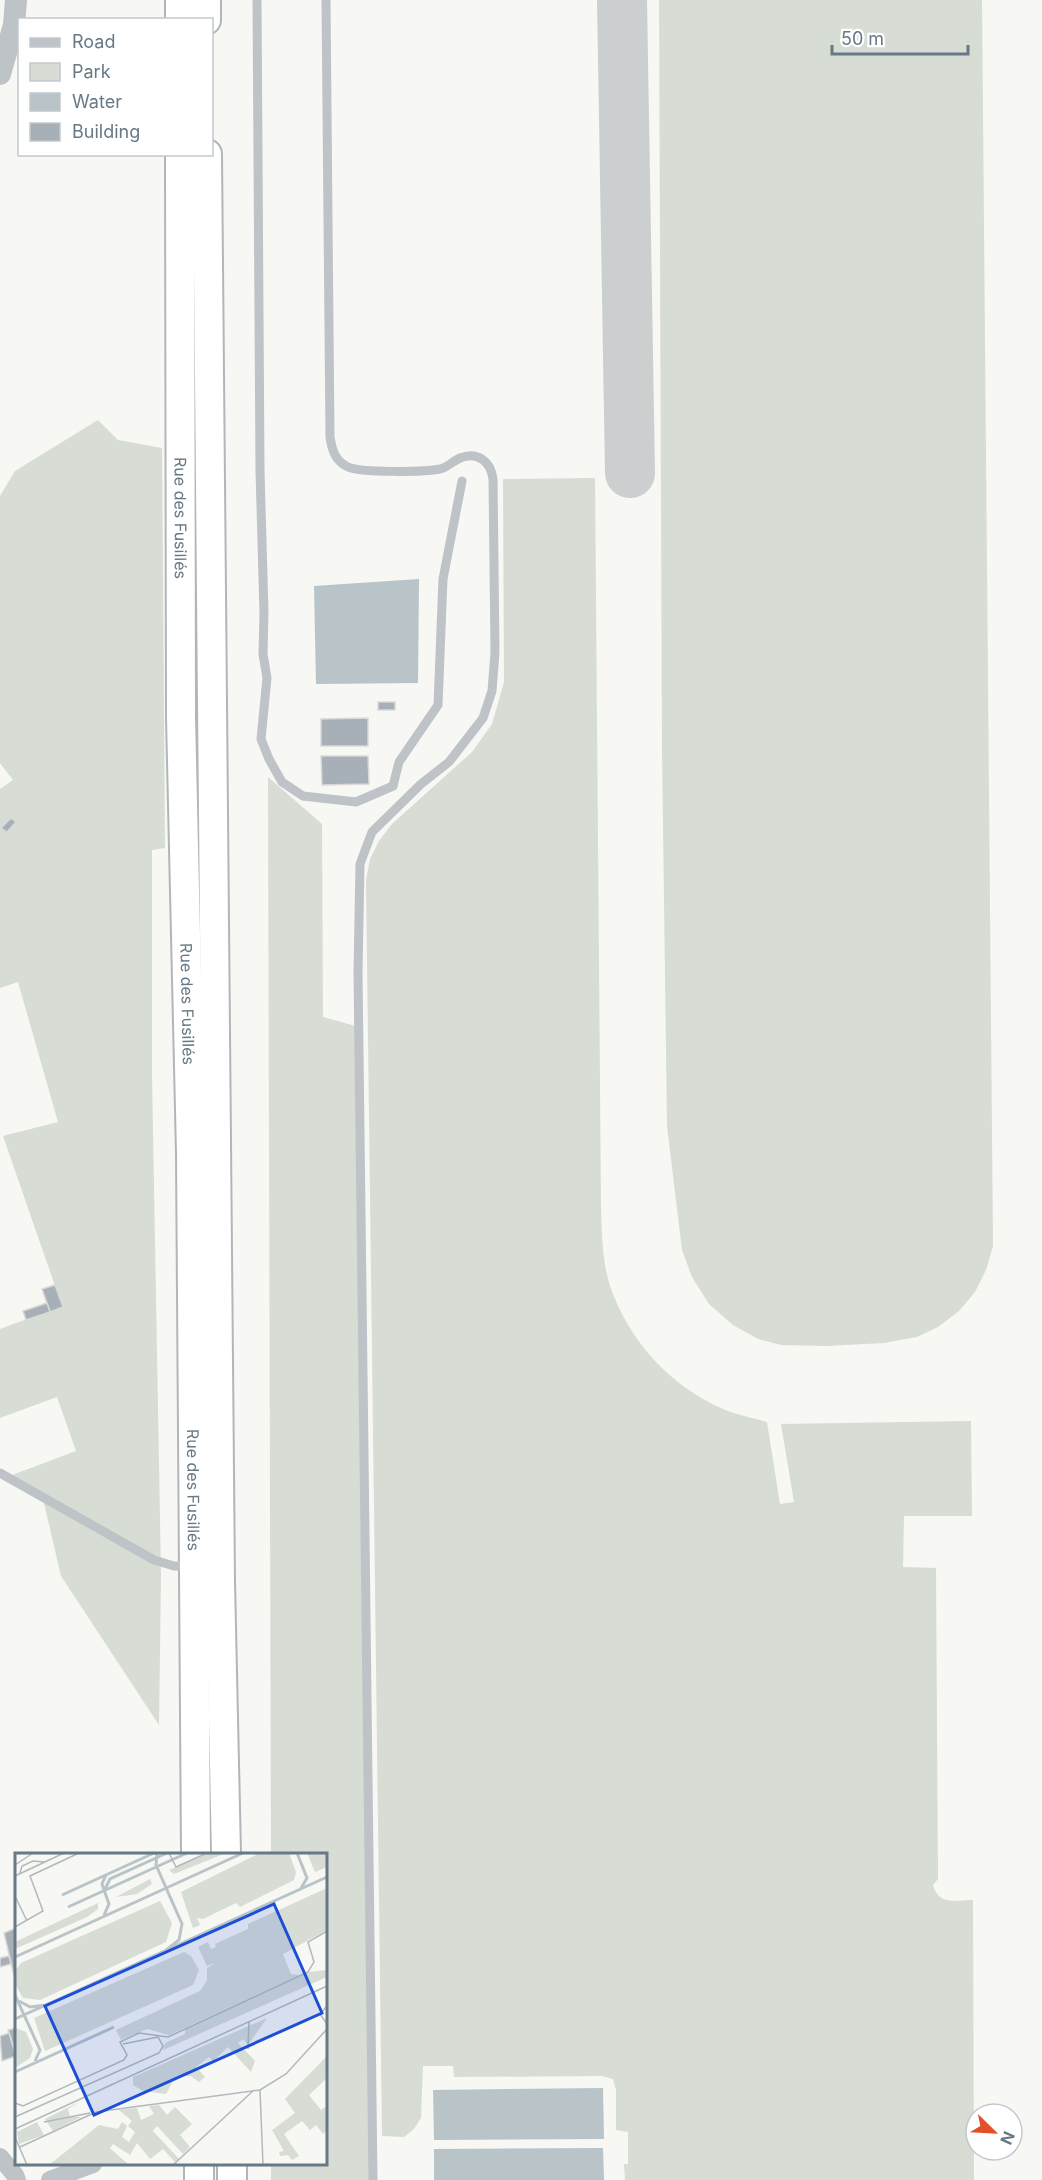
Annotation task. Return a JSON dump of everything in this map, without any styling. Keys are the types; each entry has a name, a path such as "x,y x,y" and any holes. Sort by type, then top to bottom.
{"highway":[{"path":"180,0 180,18"},
{"path":"206,0 206,18"},
{"name":"Rue des Fusillés","path":"180,156 181,717 191,1153 196,1853"},
{"name":"Rue des Fusillés","path":"207,156 219,1546 226,1853"}],"street":[{"path":"0,74 14,25 17,2"},
{"path":"0,2157 17,2180"},
{"path":"50,2180 88,2165"}],"lane":[{"path":"257,0 260,483 263,654 267,678 261,739 282,782 303,796 356,802 393,786"},
{"path":"326,0 330,437 332,450 338,460 348,467 366,471 438,469 460,458 473,456 488,463 493,479 495,652 492,691 483,718 450,762 421,784 372,832 360,864 358,972 373,2180"},
{"path":"393,786 399,762 438,705 443,579 462,481"},
{"path":"393,786 405,800"},
{"path":"0,1473 154,1560 174,1566 193,1566"}],"green space":[{"path":"659,0 982,0 993,1246 986,1270 975,1292 959,1311 938,1327 917,1337 884,1343 826,1346 781,1345 758,1339 733,1325 709,1304 692,1277 682,1250 667,1126 662,750"},
{"path":"98,420 118,440 162,448 165,848 152,850 152,1075 161,1575 159,1725 61,1576 43,1499 12,1475 76,1451 57,1397 0,1418 0,1329 62,1306 3,1136 58,1122 18,982 0,988 0,789 13,780 0,763 0,496 15,471"},
{"path":"595,478 601,1208 607,1277 618,1306 640,1343 654,1360 686,1388 723,1409 767,1422 780,1504 794,1502 781,1424 971,1421 972,1516 904,1516 903,1567 936,1568 938,1879 933,1885 939,1896 944,1899 973,1900 974,2102 964,2102 964,2162 974,2162 974,2180 625,2180 624,2164 628,2164 628,2132 616,2130 616,2090 613,2079 602,2076 454,2077 453,2066 423,2066 421,2118 414,2129 404,2137 382,2136 366,880 370,859 379,841 392,824 472,752 492,724 504,682 503,479"},
{"path":"268,777 322,824 323,1017 359,1027 374,2180 271,2180 271,2165 327,2165 327,1853 271,1853"}],"water":[{"path":"419,579 418,683 316,684 314,586"},
{"path":"603,2088 604,2139 434,2140 433,2090"},
{"path":"603,2148 604,2180 434,2180 434,2149"}],"building":[{"path":"378,702 395,702 395,710 378,710"},
{"path":"368,718 368,746 321,746 321,719"},
{"path":"321,756 368,756 369,784 322,785"},
{"path":"11,818 16,822 7,832 1,828"},
{"path":"55,1285 63,1307 50,1312 42,1289"},
{"path":"47,1303 50,1312 26,1320 23,1311"},
{"path":"15,1928 15,1980 4,1933"},
{"path":"9,1956 11,1964 0,1967 0,1958"},
{"path":"15,2028 15,2051 8,2030"},
{"path":"9,2033 15,2056 2,2061 0,2036"}],"taxiway":[{"path":"622,0 630,473"}]}
